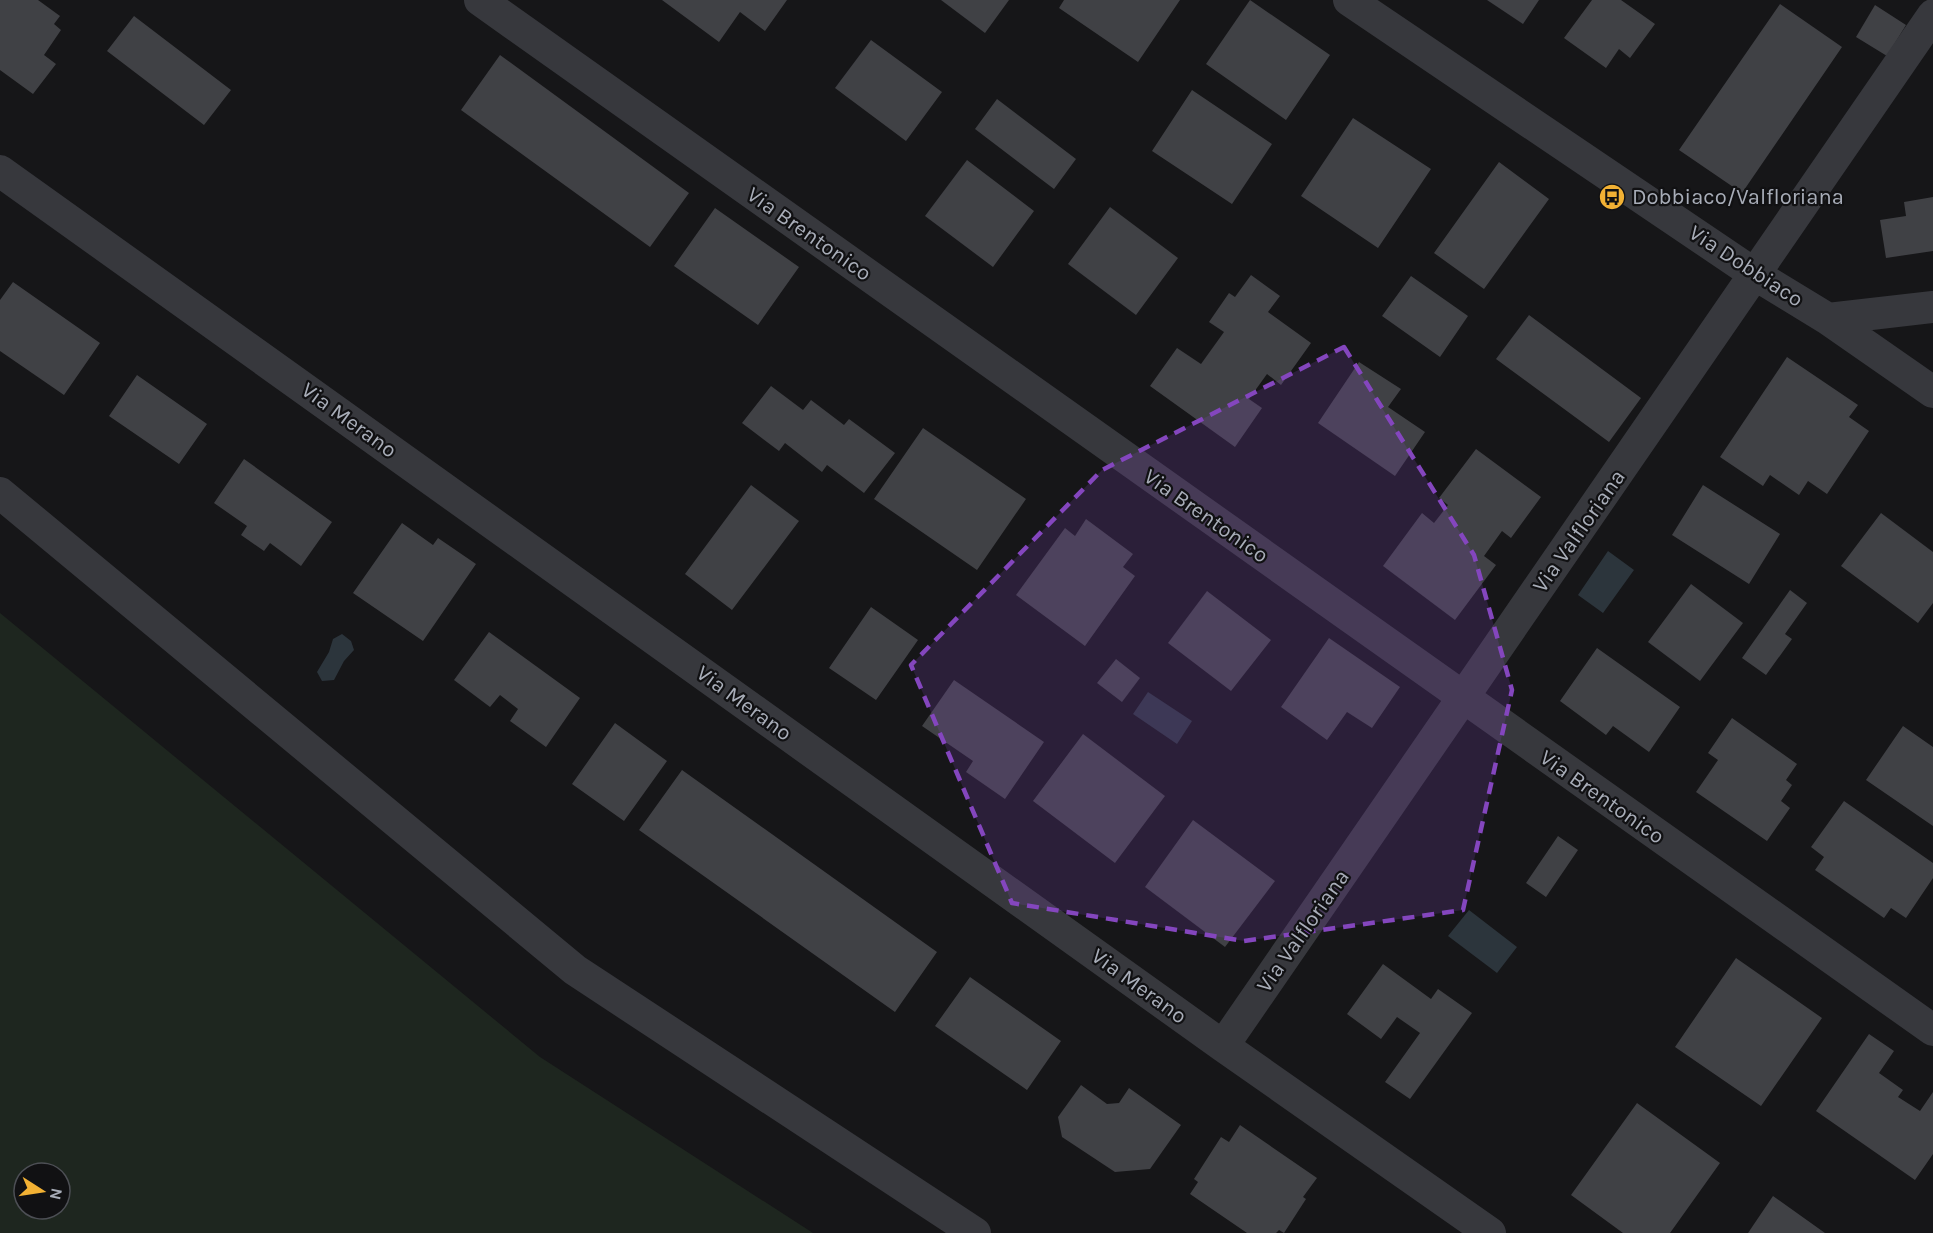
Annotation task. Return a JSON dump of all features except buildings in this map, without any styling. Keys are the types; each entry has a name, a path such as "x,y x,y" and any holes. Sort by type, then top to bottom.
{"street":[{"name":"Via Brentonico","path":"480,0 1933,1030"},
{"name":"Via Dobbiaco","path":"1357,2 1756,275 1828,319 1933,392"},
{"name":"Via Valfloriana","path":"1223,1046 1933,15"},
{"name":"Via Merano","path":"0,171 1223,1046 1490,1233"},
{"path":"1828,319 1933,307"},
{"path":"0,493 575,970 975,1233"}],"highlighted area":[{"path":"1344,347 1474,555 1512,690 1463,910 1244,941 1012,903 911,665 1102,470"}],"shaded area":[{"path":"1608,551 1634,570 1603,613 1578,595"},
{"path":"0,613 540,1057 813,1233 0,1233"},
{"path":"342,634 351,641 354,650 344,661 334,680 322,681 317,672 329,652 333,639"},
{"path":"1148,692 1192,721 1177,744 1133,714"},
{"path":"1469,910 1517,947 1497,973 1448,936"}],"place":[{"name":"Dobbiaco/Valfloriana","path":"1612,197"}]}
